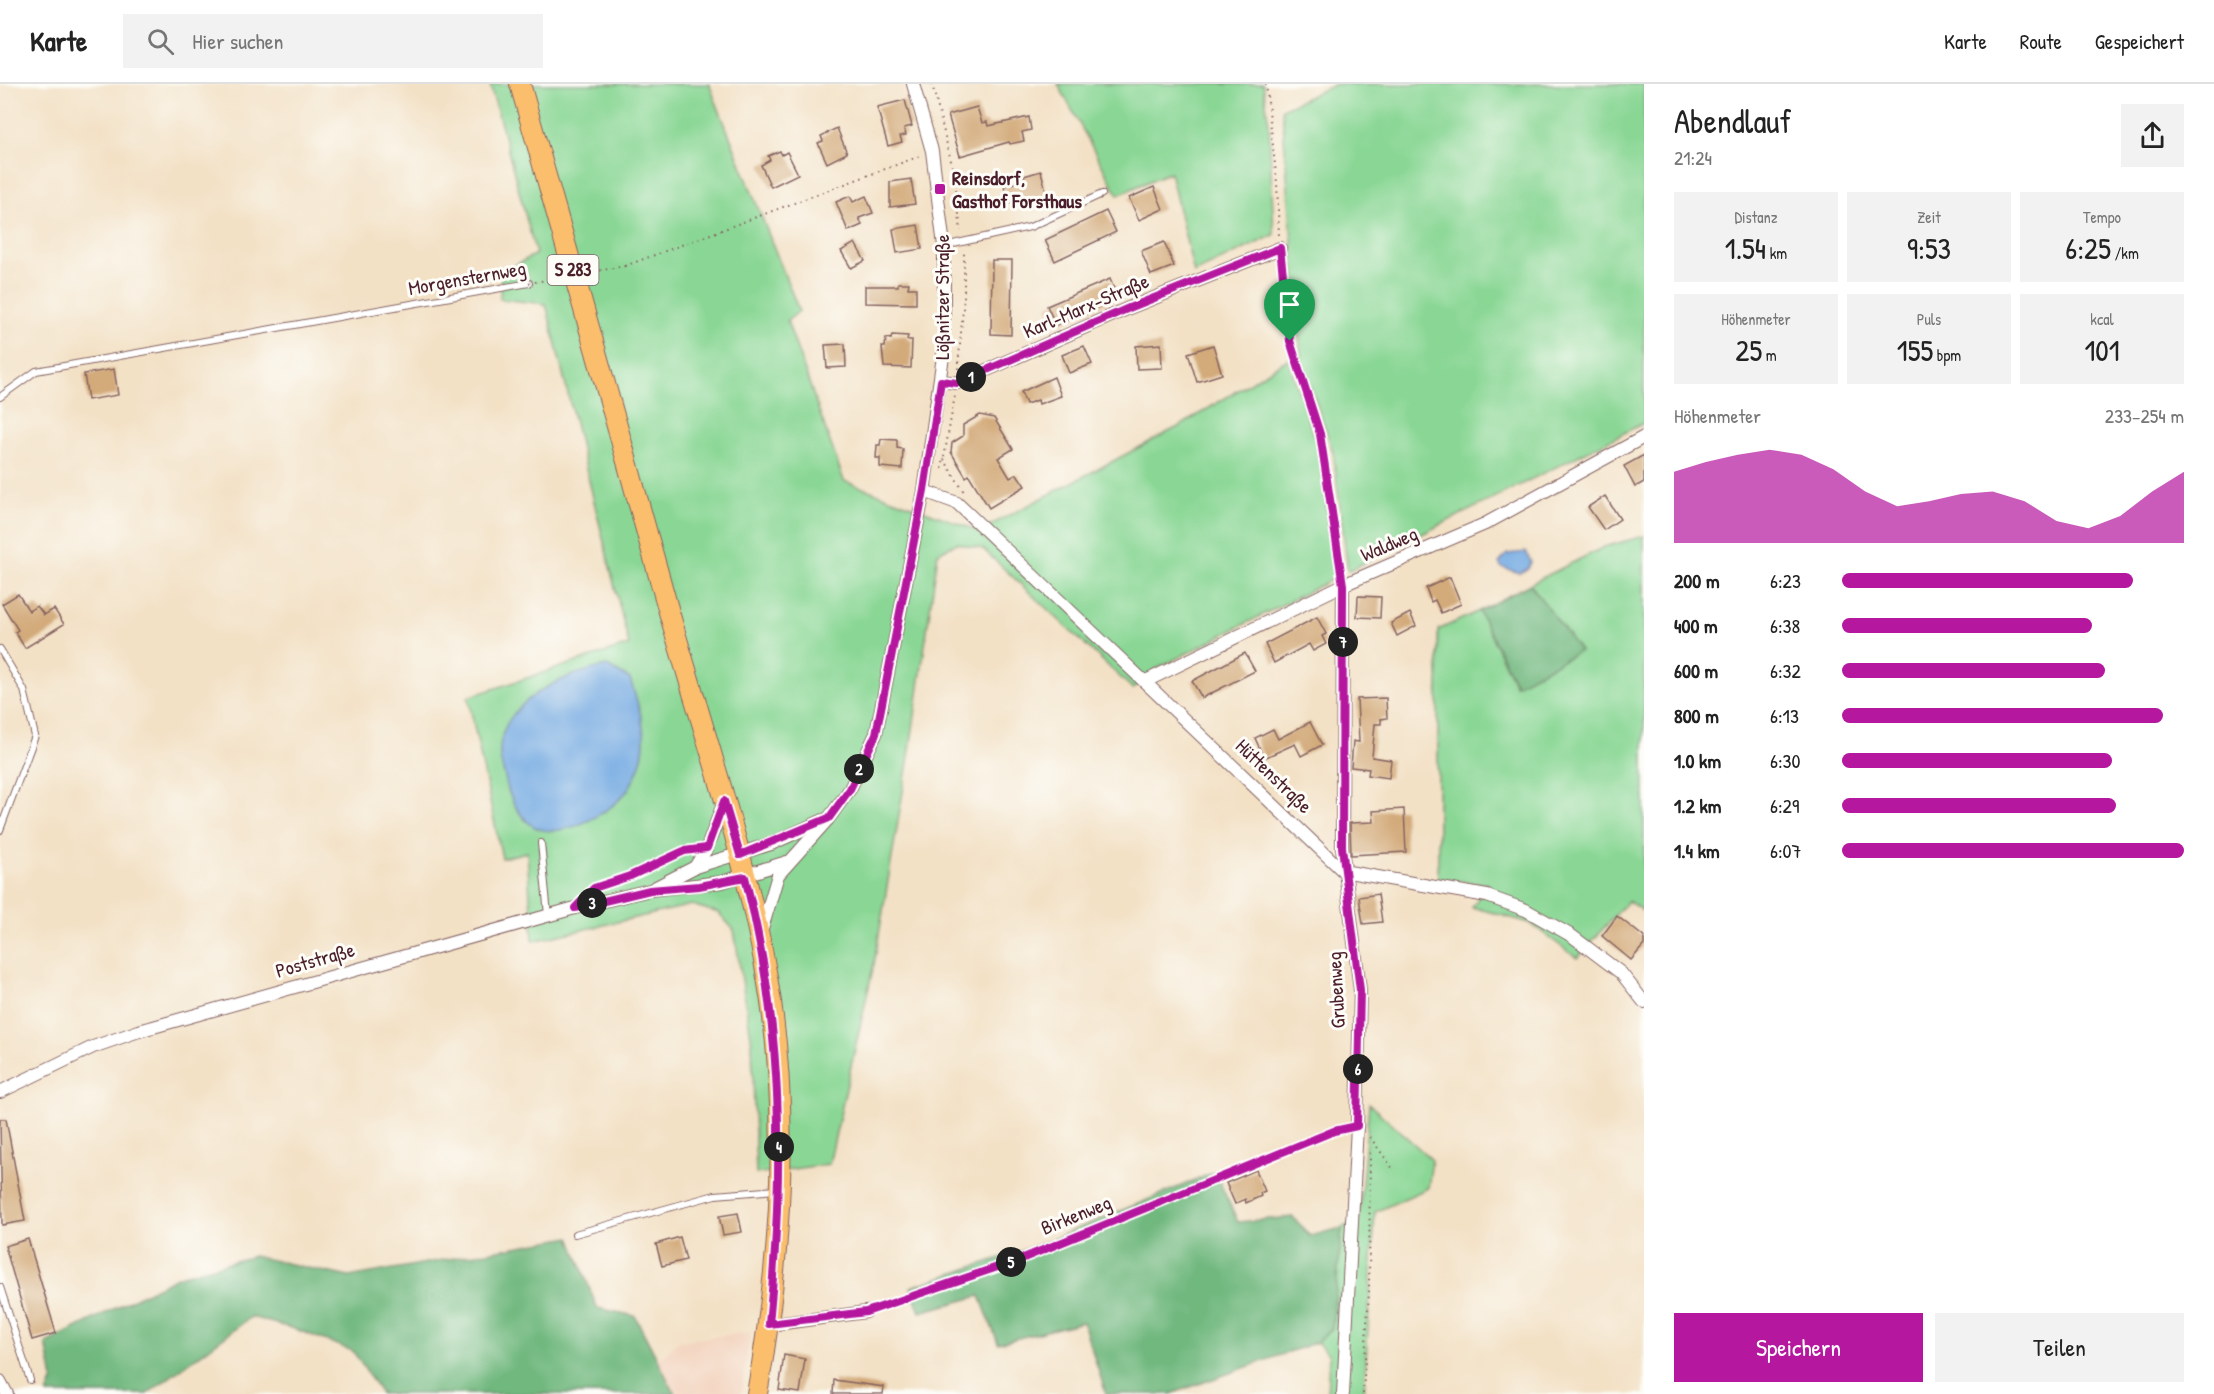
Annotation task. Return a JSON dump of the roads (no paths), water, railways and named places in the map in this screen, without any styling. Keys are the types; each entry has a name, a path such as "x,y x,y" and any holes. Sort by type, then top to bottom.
{"main road":[{"name":"S 283","path":"520,84 740,855 760,940 772,1013 779,1106 780,1191 769,1324 756,1394"}],"street":[{"name":"Lößnitzer Straße","path":"760,940 772,889 788,861 829,818 850,789 876,734 924,490 941,381 946,302 944,246 932,152 913,84"},
{"name":"Karl-Marx-Straße","path":"941,381 957,383 1129,308 1280,248"},
{"name":"Waldweg","path":"1146,681 1343,585 1485,524 1644,437"},
{"name":"Hüttenstraße","path":"924,490 957,503 1343,871"},
{"name":"Grubenweg","path":"1343,585 1343,871 1360,990 1357,1126 1343,1394"},
{"path":"694,867 707,848 724,801"},
{"path":"740,855 829,818"},
{"name":"Poststraße","path":"650,890 694,867 740,855"},
{"name":"Lößnitzer Straße","path":"745,877 788,861"},
{"path":"1343,871 1487,896 1526,910 1572,936 1621,973 1644,1002"},
{"name":"Poststraße","path":"0,1092 93,1047 139,1031 575,908 650,890 699,886 745,877"},
{"path":"769,1324 866,1312"},
{"path":"0,1381 7,1394"}],"lane":[{"path":"944,246 1030,227 1101,194"},
{"name":"Morgensternweg","path":"0,397 36,371 529,283"},
{"path":"0,649 24,690 35,736 0,831"},
{"path":"541,843 548,915"},
{"path":"574,1234 715,1196 755,1190 780,1191"},
{"path":"0,1287 30,1380"}],"water":[{"path":"1526,552 1531,562 1528,569 1519,573 1501,567 1499,563 1507,554"},
{"path":"607,666 630,679 637,701 644,741 637,772 630,787 620,799 602,813 564,829 552,831 540,829 525,819 511,796 500,760 502,736 510,719 522,705 537,694 572,676"}],"place":[{"name":"Reinsdorf, Gasthof Forsthaus","path":"940,189"}]}
